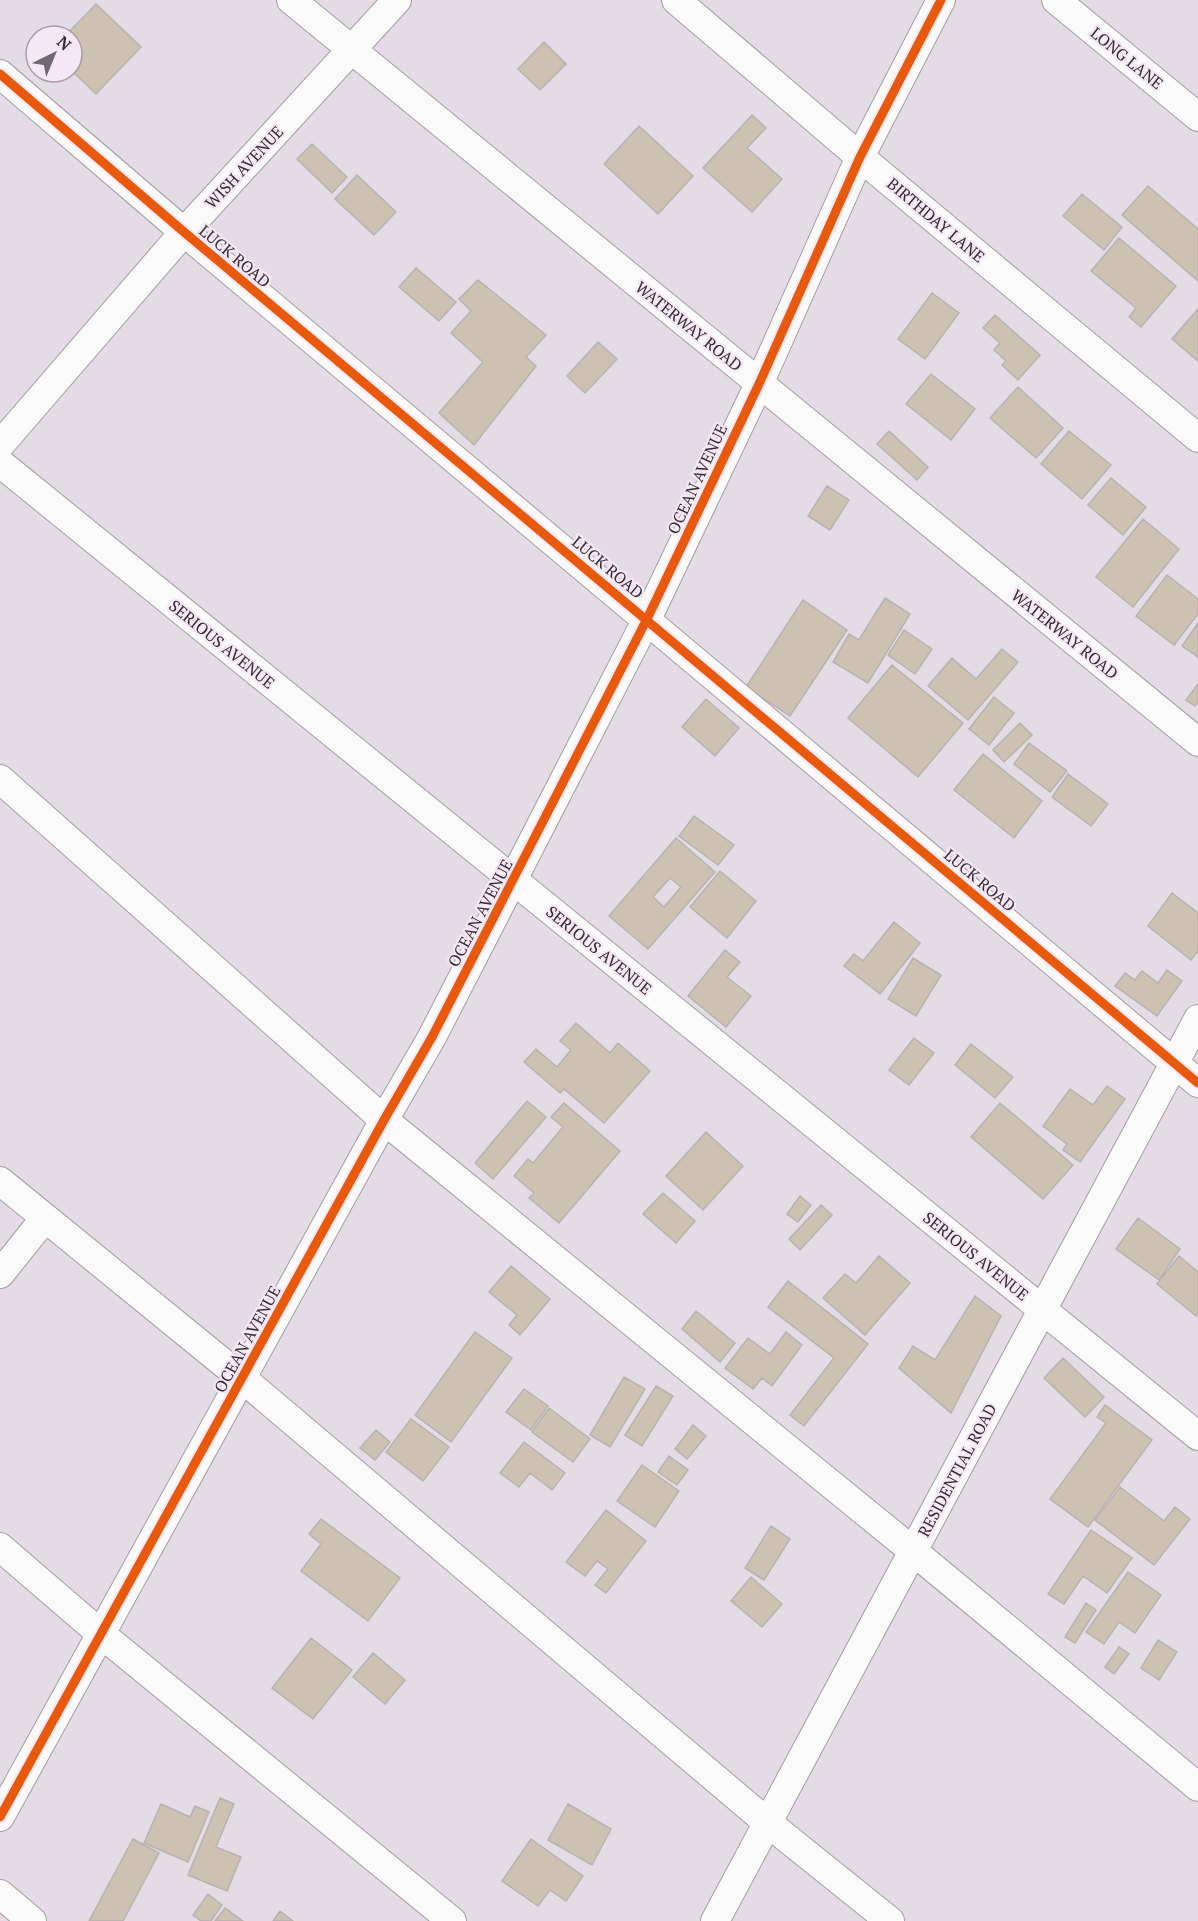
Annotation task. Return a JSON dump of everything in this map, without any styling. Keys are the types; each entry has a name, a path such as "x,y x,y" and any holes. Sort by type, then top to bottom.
{"street":[{"name":"WATERWAY ROAD","path":"291,0 1198,742"},
{"name":"WISH AVENUE","path":"0,445 184,232 397,0"},
{"name":"BIRTHDAY LANE","path":"676,0 860,157 1198,438"},
{"name":"OCEAN AVENUE","path":"0,1817 432,1037 514,882 647,619 759,384 860,157 941,0"},
{"name":"LONG LANE","path":"1056,0 1198,117"},
{"name":"LUCK ROAD","path":"0,74 184,232 1198,1083"},
{"name":"SERIOUS AVENUE","path":"0,463 1198,1436"},
{"path":"0,779 384,1120 913,1551 1198,1787"},
{"name":"RESIDENTIAL ROAD","path":"715,1921 1198,1019"},
{"path":"0,1181 243,1379 768,1823 890,1921"},
{"path":"0,1274 45,1218"},
{"path":"0,1547 101,1634 452,1921"},
{"path":"0,1894 32,1921"}],"building":[{"path":"96,4 141,47 96,94 84,82 84,24 77,24"},
{"path":"544,42 566,64 540,90 518,69"},
{"path":"752,115 766,128 747,148 782,179 752,212 703,168"},
{"path":"639,126 693,176 658,214 604,164"},
{"path":"312,144 347,177 332,193 297,159"},
{"path":"357,175 396,212 374,235 335,199"},
{"path":"1148,186 1198,229 1198,281 1122,215"},
{"path":"1082,194 1122,227 1104,250 1063,216"},
{"path":"1119,238 1176,286 1141,327 1129,317 1136,308 1091,271"},
{"path":"416,268 456,302 439,321 399,287"},
{"path":"478,280 546,335 526,357 536,366 474,445 439,413 483,362 451,333 471,311 459,299"},
{"path":"932,293 959,313 925,359 898,339"},
{"path":"1198,309 1198,361 1172,339"},
{"path":"995,315 1040,355 1018,380 1002,365 1006,361 994,350 1000,343 983,328"},
{"path":"598,342 617,359 585,393 567,376"},
{"path":"931,374 975,409 951,440 906,404"},
{"path":"1018,387 1063,428 1036,458 990,418"},
{"path":"889,431 928,467 917,480 877,444"},
{"path":"1069,431 1111,465 1082,499 1041,464"},
{"path":"1111,478 1146,507 1123,535 1088,505"},
{"path":"827,486 849,500 830,530 808,516"},
{"path":"1143,519 1179,549 1133,607 1096,577"},
{"path":"1167,575 1198,599 1198,614 1174,645 1136,616"},
{"path":"885,598 910,614 868,683 833,662 849,634 859,640"},
{"path":"803,600 847,630 790,716 746,687"},
{"path":"1198,623 1198,657 1182,646"},
{"path":"904,630 932,649 915,674 888,655"},
{"path":"1002,649 1018,662 968,720 928,686 952,658 976,679"},
{"path":"892,665 963,723 918,777 848,718"},
{"path":"1198,684 1198,702 1195,706 1186,700"},
{"path":"994,697 1014,713 989,745 969,729"},
{"path":"706,699 739,728 715,756 682,727"},
{"path":"1020,723 1032,735 1004,762 993,750"},
{"path":"1029,743 1067,771 1050,792 1014,764"},
{"path":"983,754 1042,801 1014,838 954,790"},
{"path":"1068,774 1108,804 1091,826 1052,797"},
{"path":"694,816 734,845 718,865 679,836"},
{"path":"676,838 715,872 648,949 609,916","holes":["670,878 681,887 664,907 653,897"]},
{"path":"720,871 756,901 727,938 690,907"},
{"path":"1172,893 1198,913 1198,951 1191,960 1148,926"},
{"path":"894,922 920,943 880,994 844,966 854,954 863,961"},
{"path":"725,950 740,962 727,977 751,996 726,1027 688,996"},
{"path":"913,958 941,975 916,1016 888,999"},
{"path":"1167,970 1182,981 1157,1016 1115,986 1125,973 1135,980 1142,971 1158,983"},
{"path":"576,1023 610,1053 618,1043 650,1071 604,1123 564,1089 560,1093 524,1062 536,1049 557,1067 571,1050 560,1041"},
{"path":"914,1038 934,1053 909,1085 889,1070"},
{"path":"971,1044 1013,1077 995,1098 955,1065"},
{"path":"1107,1086 1125,1099 1080,1162 1063,1150 1067,1144 1043,1126 1070,1089 1093,1105"},
{"path":"527,1101 546,1117 493,1179 475,1163"},
{"path":"564,1103 620,1151 559,1223 529,1198 534,1193 514,1176 528,1159 533,1163 563,1127 551,1117"},
{"path":"1000,1103 1073,1165 1043,1199 971,1137"},
{"path":"706,1132 743,1166 703,1210 666,1176"},
{"path":"663,1193 695,1221 676,1243 643,1214"},
{"path":"800,1196 811,1205 798,1222 787,1214"},
{"path":"821,1205 832,1215 800,1250 789,1239"},
{"path":"1138,1218 1180,1249 1159,1280 1116,1249"},
{"path":"879,1256 910,1283 865,1335 823,1298 845,1274 856,1283"},
{"path":"1179,1256 1198,1272 1198,1313 1196,1316 1157,1284"},
{"path":"511,1266 550,1299 520,1335 509,1325 517,1315 489,1292"},
{"path":"788,1281 868,1344 804,1426 790,1415 834,1358 768,1307"},
{"path":"975,1296 1001,1316 951,1413 899,1368 913,1346 935,1360"},
{"path":"696,1311 735,1343 720,1362 682,1329"},
{"path":"475,1332 512,1358 451,1442 415,1415"},
{"path":"786,1332 802,1345 772,1386 762,1378 753,1389 725,1368 748,1338 770,1354"},
{"path":"1063,1358 1104,1397 1085,1417 1044,1378"},
{"path":"624,1377 645,1389 610,1447 590,1435"},
{"path":"656,1386 673,1396 642,1446 625,1435"},
{"path":"524,1389 548,1406 531,1430 506,1412"},
{"path":"1105,1405 1152,1440 1088,1527 1050,1499 1106,1423 1097,1417"},
{"path":"549,1408 590,1439 573,1462 532,1432"},
{"path":"411,1419 449,1447 423,1481 386,1452"},
{"path":"693,1425 706,1436 687,1459 675,1449"},
{"path":"376,1430 390,1442 375,1460 360,1448"},
{"path":"524,1442 565,1473 552,1490 530,1473 519,1487 500,1473"},
{"path":"669,1456 688,1470 677,1485 658,1472"},
{"path":"642,1465 679,1491 655,1527 617,1501"},
{"path":"1120,1487 1164,1521 1175,1507 1190,1519 1154,1565 1095,1520"},
{"path":"606,1510 646,1541 606,1593 595,1585 608,1569 597,1561 585,1576 566,1562"},
{"path":"321,1519 400,1578 368,1621 301,1571 321,1544 309,1534"},
{"path":"771,1526 790,1539 764,1580 745,1568"},
{"path":"1091,1530 1132,1558 1107,1593 1083,1576 1064,1604 1048,1594"},
{"path":"1128,1572 1161,1595 1135,1633 1119,1622 1104,1644 1086,1632"},
{"path":"751,1577 782,1604 762,1627 731,1601"},
{"path":"1086,1603 1096,1610 1075,1643 1065,1637"},
{"path":"311,1638 352,1670 313,1719 272,1688"},
{"path":"1158,1640 1177,1652 1159,1680 1141,1668"},
{"path":"1119,1647 1129,1654 1114,1674 1105,1667"},
{"path":"373,1653 405,1680 385,1704 353,1677"},
{"path":"220,1798 234,1804 216,1847 241,1857 227,1891 188,1875"},
{"path":"161,1804 190,1817 195,1806 209,1812 188,1862 144,1843"},
{"path":"568,1804 611,1829 592,1865 548,1840"},
{"path":"133,1839 159,1853 123,1921 89,1921"},
{"path":"531,1839 583,1876 566,1901 550,1890 538,1906 502,1881"},
{"path":"208,1894 222,1905 211,1921 201,1921 193,1915"},
{"path":"225,1908 243,1921 215,1921"},
{"path":"280,1911 293,1921 273,1921"}],"cycle path":[{"path":"0,1817 432,1037 647,619 759,384 860,157 941,0"},
{"path":"0,74 184,232 1198,1083"}]}
